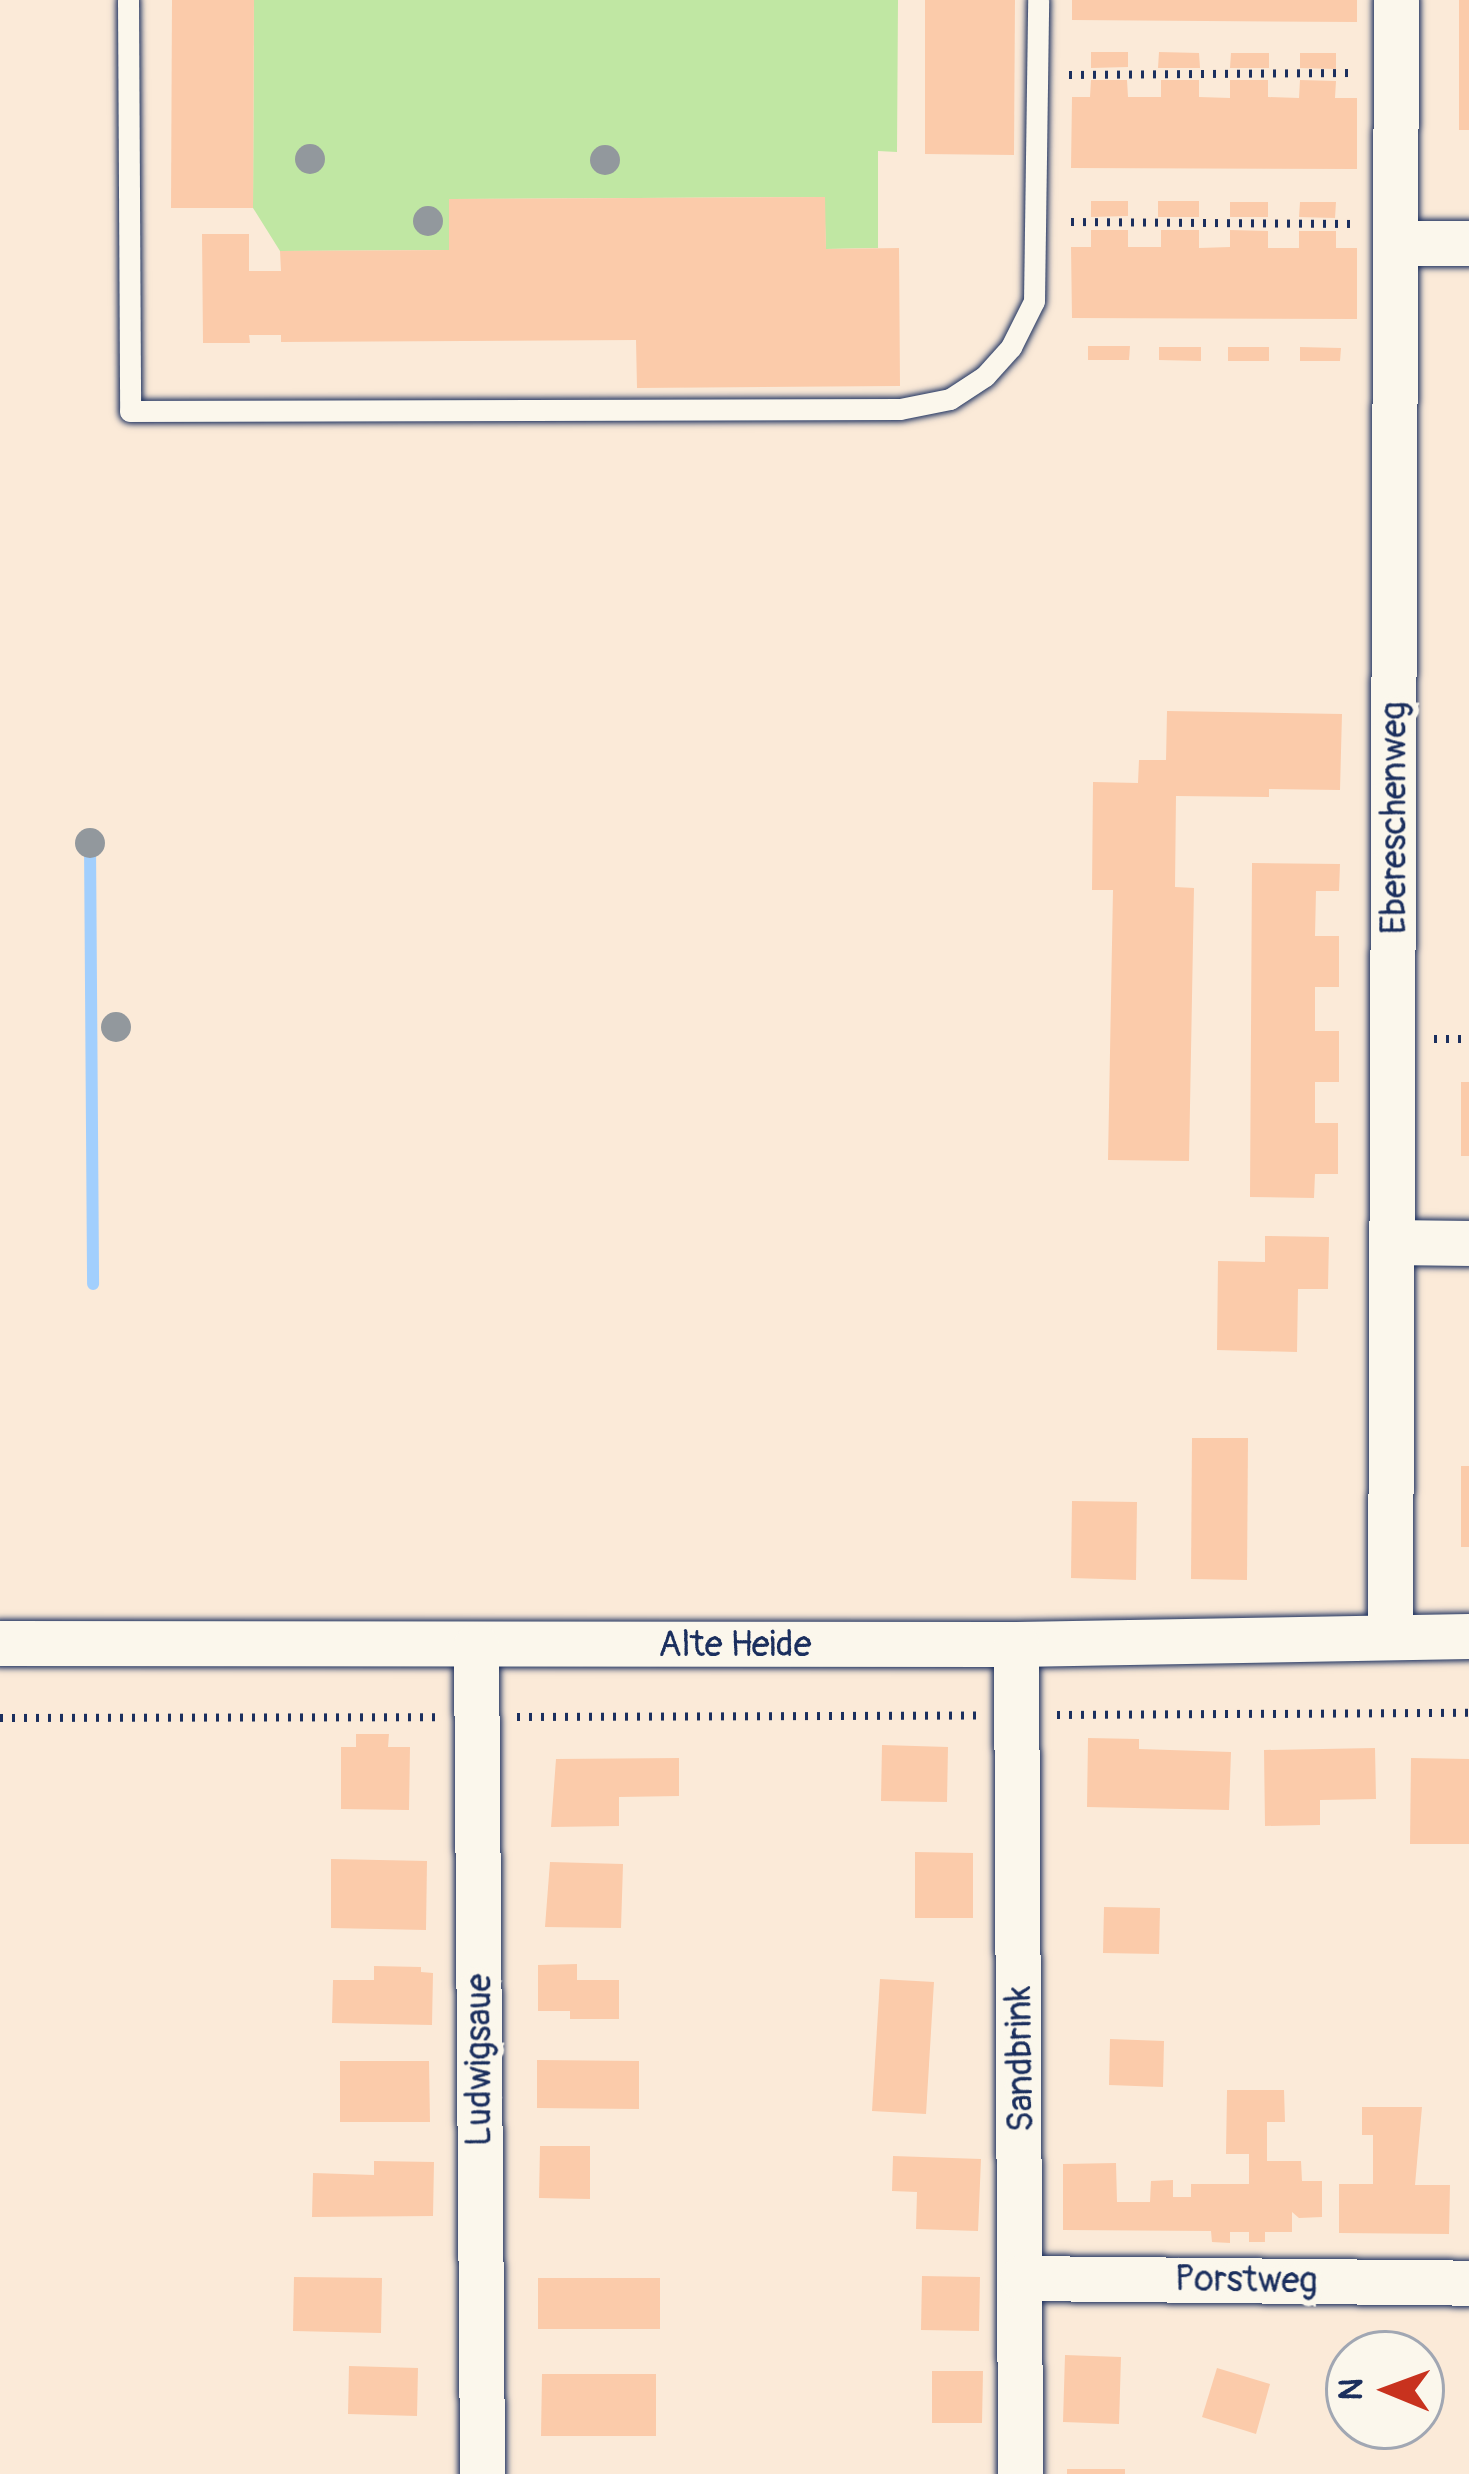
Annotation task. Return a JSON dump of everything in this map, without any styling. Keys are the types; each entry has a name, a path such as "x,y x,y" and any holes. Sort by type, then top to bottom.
{"street":[{"name":"Ebereschenweg","path":"1390,1636 1396,0"},
{"path":"1395,234 1469,244"},
{"path":"1392,1242 1469,1243"},
{"name":"Alte Heide","path":"0,1643 1016,1644 1469,1636"},
{"name":"Sandbrink","path":"1016,1644 1020,2474"},
{"name":"Ludwigsaue","path":"476,1646 482,2474"},
{"name":"Porstweg","path":"1022,2278 1469,2282"}],"lane":[{"path":"128,0 130,411 900,409 950,399 998,362 1034,302 1038,0"}],"path":[{"path":"1069,75 1396,73"},
{"path":"1071,222 1395,234"},
{"path":"1420,1039 1469,1039"},
{"path":"0,1718 1469,1714"}],"green space":[{"path":"254,0 898,0 897,152 878,151 878,248 826,249 824,197 450,199 449,250 280,251 253,208"}],"building":[{"path":"172,0 254,0 253,208 171,208"},
{"path":"925,0 1015,0 1014,155 925,154"},
{"path":"1072,0 1357,0 1357,22 1072,20"},
{"path":"1459,0 1469,0 1469,130 1459,130"},
{"path":"1091,52 1128,52 1128,67 1091,68"},
{"path":"1159,52 1199,53 1200,68 1158,68"},
{"path":"1231,53 1269,53 1269,68 1230,68"},
{"path":"1300,53 1336,53 1336,69 1300,68"},
{"path":"1091,80 1127,80 1128,97 1161,97 1161,80 1199,80 1199,97 1230,98 1230,80 1268,80 1268,97 1299,98 1300,80 1336,81 1335,98 1357,98 1357,169 1071,168 1072,97 1090,97"},
{"path":"825,197 826,249 899,248 900,386 637,388 636,340 281,342 281,335 249,335 250,343 203,343 202,234 249,234 249,271 281,271 280,251 449,250 449,199"},
{"path":"1091,201 1128,201 1128,216 1091,217"},
{"path":"1158,201 1199,201 1199,217 1158,217"},
{"path":"1230,202 1268,202 1268,217 1230,217"},
{"path":"1300,202 1336,202 1335,218 1299,217"},
{"path":"1091,230 1128,230 1128,247 1161,247 1161,230 1199,230 1199,248 1230,247 1230,230 1268,231 1268,248 1299,248 1299,231 1336,231 1336,248 1357,248 1357,319 1072,318 1071,247 1091,247"},
{"path":"1088,346 1130,346 1129,360 1088,360"},
{"path":"1159,347 1201,347 1201,361 1159,360"},
{"path":"1228,347 1269,347 1269,361 1228,361"},
{"path":"1300,347 1341,348 1340,361 1300,361"},
{"path":"1167,711 1342,714 1340,790 1269,789 1269,797 1176,796 1175,887 1194,888 1189,1161 1108,1160 1113,890 1092,890 1093,782 1138,783 1139,760 1166,760"},
{"path":"1252,863 1340,864 1339,891 1316,891 1315,936 1339,936 1339,987 1315,987 1315,1031 1339,1031 1339,1082 1315,1082 1315,1123 1338,1123 1338,1174 1315,1174 1314,1198 1250,1197"},
{"path":"1461,1082 1469,1082 1469,1156 1461,1156"},
{"path":"1265,1236 1329,1237 1328,1289 1298,1289 1297,1352 1217,1350 1218,1261 1265,1262"},
{"path":"1192,1438 1248,1438 1247,1580 1191,1579"},
{"path":"1461,1466 1469,1466 1469,1547 1461,1547"},
{"path":"1072,1501 1137,1502 1136,1580 1071,1578"},
{"path":"356,1734 389,1734 388,1747 410,1747 409,1810 341,1809 341,1747 356,1747"},
{"path":"1088,1738 1139,1739 1139,1749 1231,1752 1229,1810 1087,1807"},
{"path":"882,1745 948,1747 947,1802 881,1801"},
{"path":"1375,1748 1376,1799 1320,1800 1320,1825 1265,1826 1264,1750"},
{"path":"679,1758 679,1796 619,1797 619,1826 551,1827 556,1759"},
{"path":"1411,1758 1469,1759 1469,1844 1410,1844"},
{"path":"915,1852 973,1853 973,1918 915,1918"},
{"path":"331,1859 427,1861 426,1930 331,1928"},
{"path":"550,1862 623,1864 621,1928 545,1927"},
{"path":"1104,1907 1160,1908 1159,1954 1103,1953"},
{"path":"577,1964 577,1980 619,1980 619,2019 570,2019 570,2011 538,2011 538,1965"},
{"path":"374,1966 421,1967 421,1972 433,1973 432,2025 332,2023 333,1980 374,1980"},
{"path":"880,1979 934,1982 926,2114 872,2111"},
{"path":"1110,2039 1164,2041 1163,2087 1109,2085"},
{"path":"537,2060 639,2061 639,2109 537,2108"},
{"path":"340,2061 429,2061 430,2122 340,2122"},
{"path":"1227,2090 1284,2090 1285,2122 1267,2122 1267,2161 1301,2161 1302,2181 1322,2181 1322,2217 1299,2218 1292,2212 1292,2232 1265,2232 1265,2242 1249,2242 1249,2232 1230,2232 1230,2243 1212,2242 1211,2231 1063,2230 1063,2164 1116,2163 1117,2202 1150,2202 1151,2181 1173,2180 1173,2197 1191,2197 1191,2184 1249,2184 1249,2154 1226,2154"},
{"path":"1362,2107 1422,2107 1415,2185 1450,2185 1449,2234 1339,2233 1339,2184 1373,2184 1373,2135 1362,2135"},
{"path":"540,2146 590,2146 590,2199 539,2198"},
{"path":"893,2156 981,2159 978,2231 916,2229 917,2192 892,2191"},
{"path":"374,2161 434,2162 433,2216 312,2217 313,2173 374,2175"},
{"path":"922,2276 980,2277 979,2331 921,2330"},
{"path":"294,2277 382,2278 381,2333 293,2331"},
{"path":"538,2278 660,2278 660,2329 538,2329"},
{"path":"1065,2355 1121,2357 1119,2424 1063,2422"},
{"path":"349,2366 418,2368 417,2416 348,2414"},
{"path":"1217,2368 1270,2384 1256,2434 1202,2417"},
{"path":"932,2371 983,2371 982,2423 932,2423"},
{"path":"542,2374 656,2374 656,2436 541,2436"},
{"path":"1067,2469 1125,2469 1125,2474 1067,2474"}],"waterway":[{"path":"90,843 93,1284"}]}
